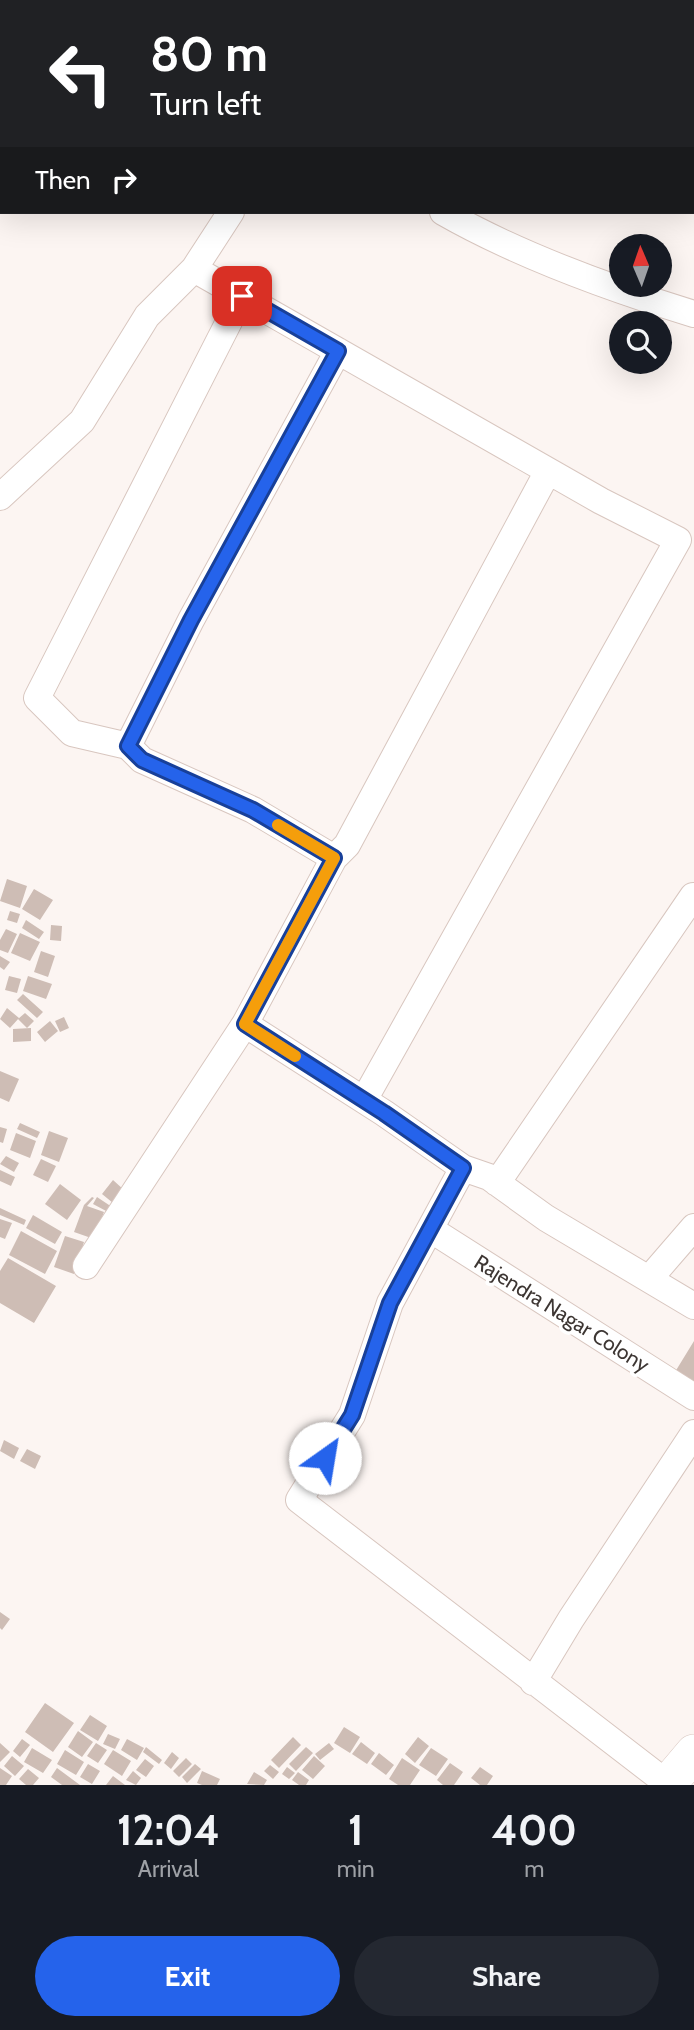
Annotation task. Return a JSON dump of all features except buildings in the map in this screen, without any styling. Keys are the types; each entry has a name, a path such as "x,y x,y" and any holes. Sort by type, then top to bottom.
{"street":[{"path":"0,497 82,421 147,316 194,269 230,214"},
{"path":"446,214 478,232 626,293 694,314"},
{"path":"194,269 601,502 678,540 364,1100"},
{"path":"242,296 37,698 72,733 128,746 142,760 253,810 334,858"},
{"path":"128,746 191,620 338,351"},
{"path":"86,1266 245,1024 334,858 347,845 548,471"},
{"path":"497,1183 692,896 694,897"},
{"path":"245,1024 364,1100 463,1168 489,1177 546,1218 694,1306"},
{"path":"463,1168 390,1303 352,1415 299,1500 668,1785 694,1753"},
{"path":"649,1279 694,1227"},
{"name":"Rajendra Nagar Colony","path":"430,1229 694,1396"},
{"path":"533,1682 571,1619 694,1433"}],"slow traffic":[{"path":"278,825 334,858 245,1024 295,1056"}],"route":[{"path":"242,296 338,351 191,620 128,746 142,760 253,810 334,858 245,1024 384,1113 463,1168 390,1303 352,1415 325,1458"}]}
